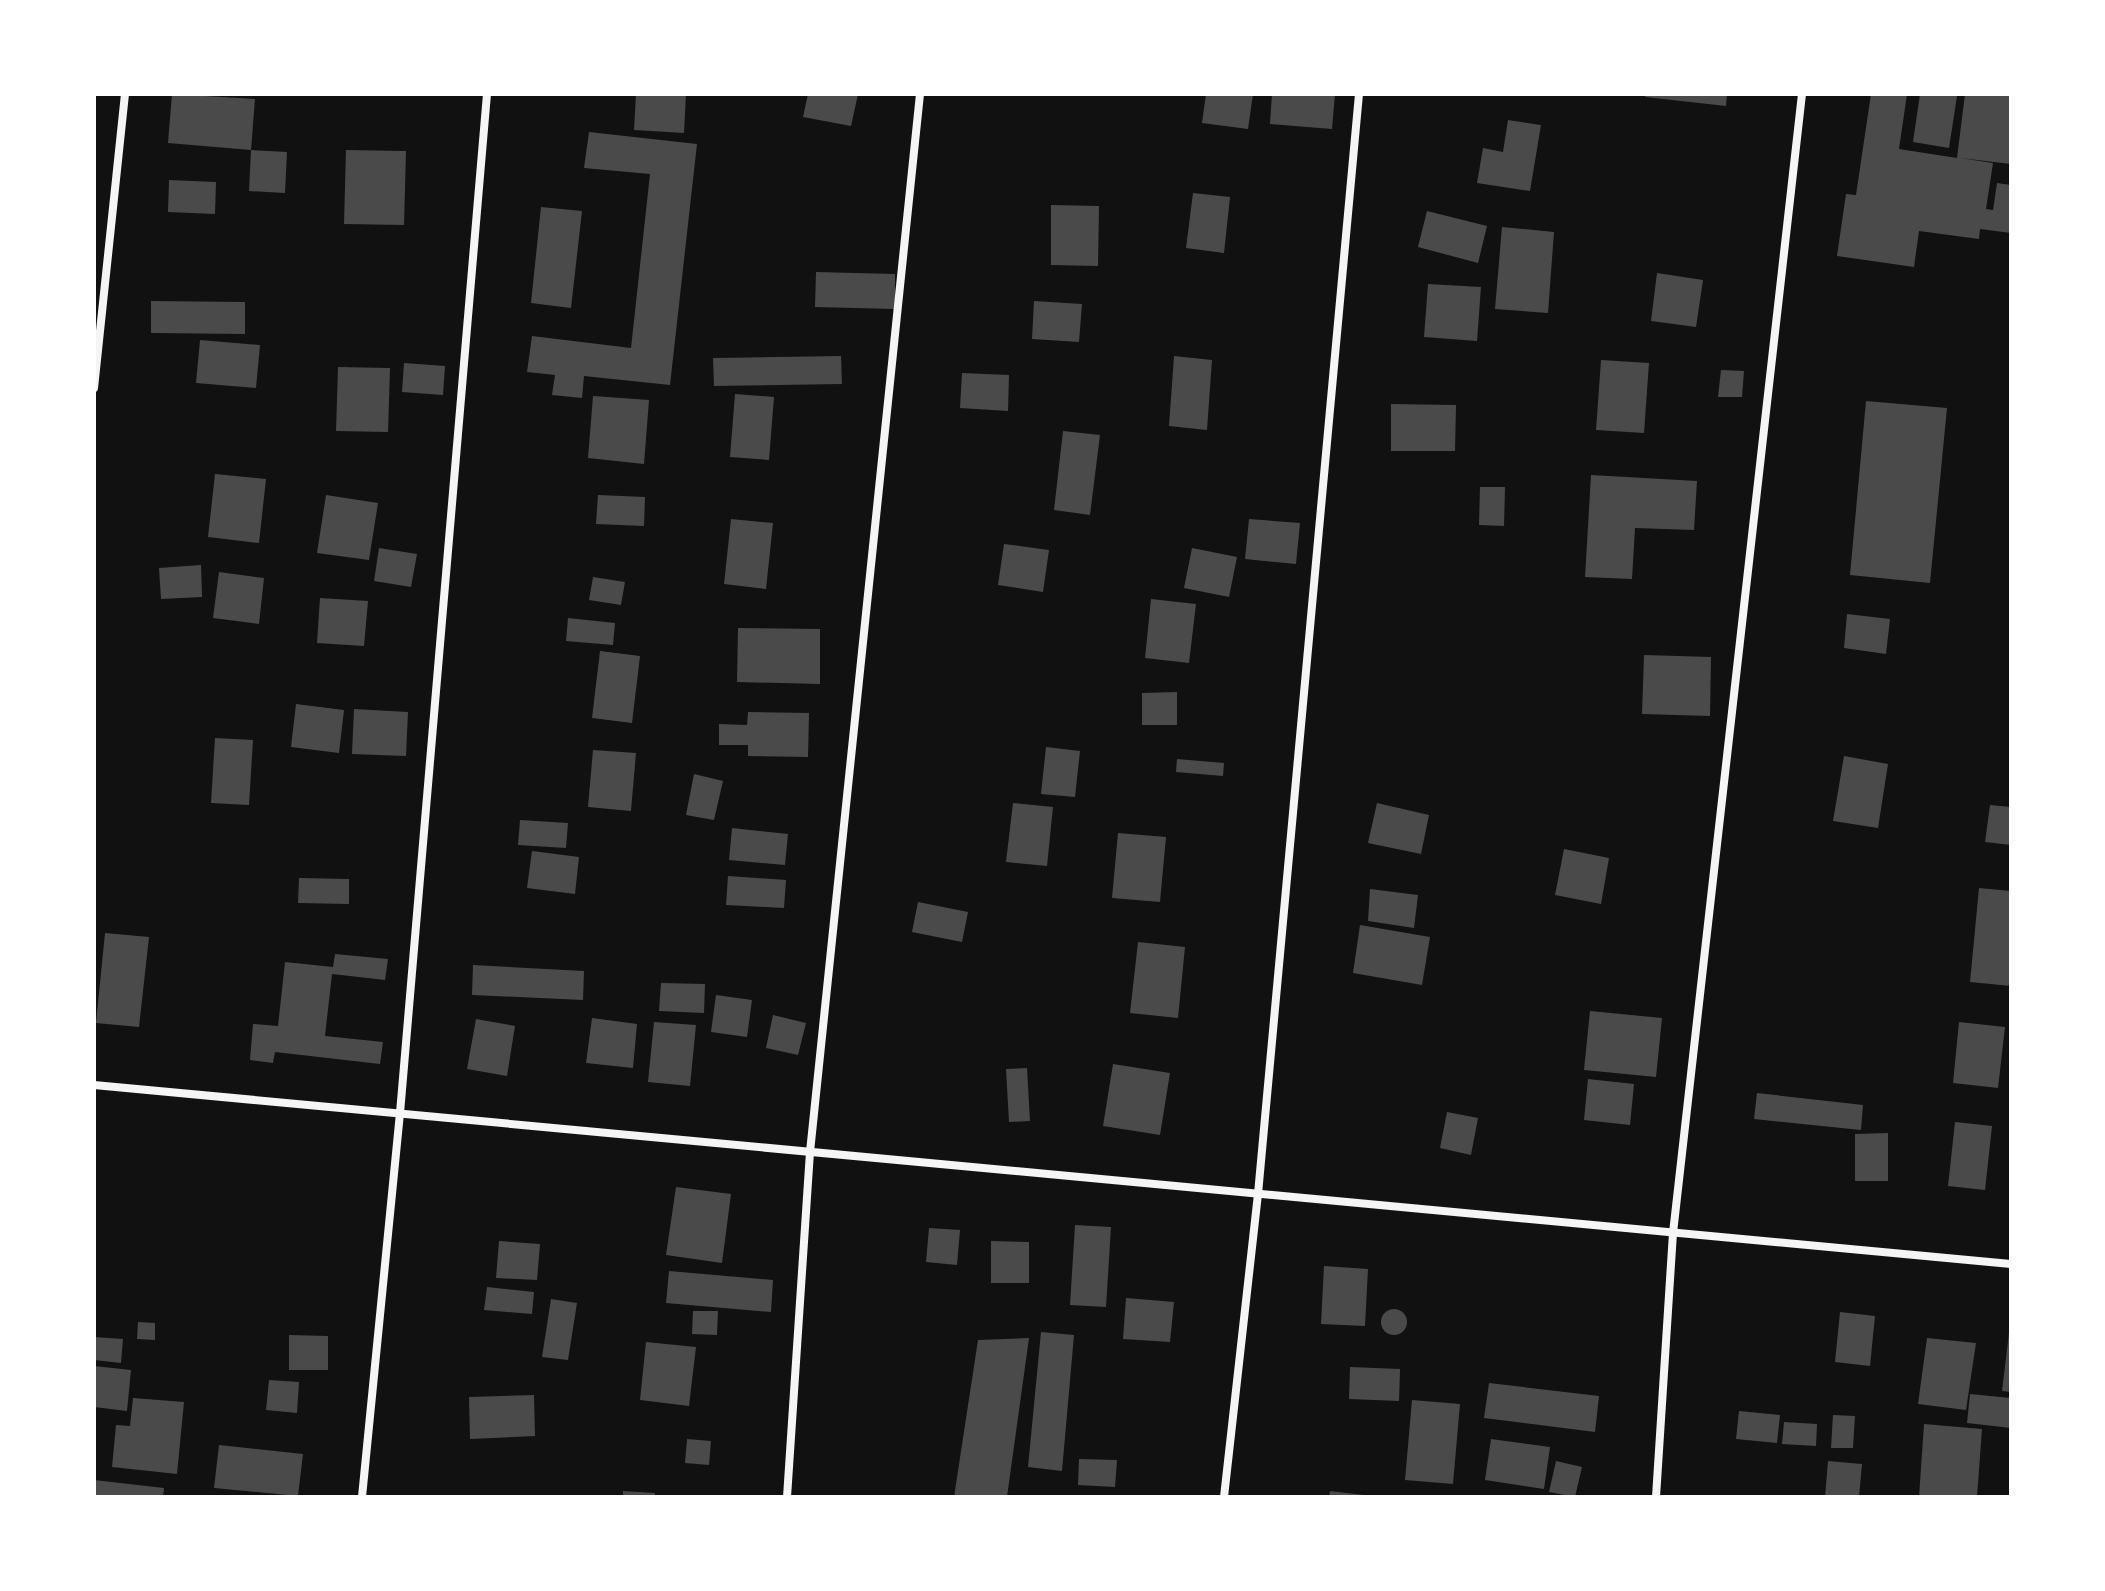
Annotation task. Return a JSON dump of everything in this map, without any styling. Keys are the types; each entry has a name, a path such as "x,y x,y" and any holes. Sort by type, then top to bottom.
{"street":[{"path":"94,388 125,94"},
{"path":"362,1497 400,1113 487,94"},
{"path":"787,1497 810,1152 920,94"},
{"path":"1224,1497 1258,1194 1359,94"},
{"path":"1656,1497 1673,1233 1802,94"},
{"path":"94,1085 2011,1264"}],"building":[{"path":"172,94 255,99 251,150 168,143"},
{"path":"636,94 686,94 684,133 634,130"},
{"path":"808,94 858,94 851,126 803,117"},
{"path":"1206,94 1253,94 1248,129 1202,123"},
{"path":"1272,94 1335,94 1332,129 1270,124"},
{"path":"1646,94 1727,94 1726,106 1645,97"},
{"path":"1871,94 1907,94 1899,149 1957,158 1965,94 2011,95 2011,164 1960,158 1993,163 1986,209 1993,210 1997,183 2011,185 2011,233 1980,229 1979,239 1919,231 1914,267 1837,256 1846,194 1856,195"},
{"path":"1920,94 1957,96 1949,148 1913,142"},
{"path":"1508,120 1541,125 1530,191 1477,183 1483,148 1503,152"},
{"path":"589,132 697,144 670,385 584,376 582,398 552,395 555,375 527,372 532,336 631,348 650,174 584,168"},
{"path":"251,150 287,152 285,193 249,191"},
{"path":"346,150 406,151 404,225 344,224"},
{"path":"169,180 216,182 215,214 168,212"},
{"path":"1193,193 1230,197 1224,253 1186,248"},
{"path":"1051,205 1099,206 1098,266 1051,265"},
{"path":"541,207 582,211 571,308 531,303"},
{"path":"1427,211 1487,226 1478,263 1418,247"},
{"path":"1502,227 1554,232 1548,313 1495,309"},
{"path":"816,272 895,274 895,309 815,307"},
{"path":"1657,273 1703,280 1696,327 1651,321"},
{"path":"1428,284 1481,287 1477,341 1424,337"},
{"path":"151,301 245,302 245,334 151,333"},
{"path":"1034,301 1082,304 1079,342 1032,339"},
{"path":"200,340 260,345 256,388 196,383"},
{"path":"841,356 842,384 714,386 713,358"},
{"path":"1174,356 1212,360 1207,430 1169,426"},
{"path":"1601,360 1649,363 1644,433 1596,430"},
{"path":"404,363 445,366 443,395 402,392"},
{"path":"338,367 390,368 388,432 336,431"},
{"path":"1721,370 1744,371 1742,397 1718,397"},
{"path":"962,373 1009,375 1008,411 960,408"},
{"path":"735,394 774,397 769,460 730,457"},
{"path":"593,396 649,400 644,464 588,458"},
{"path":"1866,401 1947,408 1930,583 1850,575"},
{"path":"1391,404 1456,405 1455,451 1391,451"},
{"path":"1063,431 1100,435 1090,515 1054,510"},
{"path":"215,474 266,479 259,543 208,537"},
{"path":"1591,475 1697,481 1694,530 1635,528 1632,579 1585,577"},
{"path":"1480,487 1505,487 1504,526 1479,525"},
{"path":"326,495 378,503 369,560 317,553"},
{"path":"598,495 645,497 644,526 596,524"},
{"path":"731,519 773,523 766,589 724,584"},
{"path":"1249,519 1300,523 1296,564 1245,559"},
{"path":"1004,544 1049,550 1043,592 998,585"},
{"path":"379,548 417,554 411,587 374,581"},
{"path":"1192,548 1237,557 1229,597 1184,588"},
{"path":"201,565 202,597 161,599 159,568"},
{"path":"219,572 264,578 259,624 213,618"},
{"path":"593,577 625,582 621,605 589,600"},
{"path":"320,598 368,601 364,646 317,643"},
{"path":"1151,599 1196,604 1189,663 1145,658"},
{"path":"1847,614 1890,619 1886,654 1844,648"},
{"path":"568,618 615,623 613,645 566,641"},
{"path":"738,628 820,629 820,684 737,682"},
{"path":"600,651 640,656 632,723 592,718"},
{"path":"1644,655 1711,657 1710,716 1642,714"},
{"path":"1177,692 1177,725 1142,725 1142,693"},
{"path":"296,704 344,710 339,753 291,747"},
{"path":"354,709 408,712 406,756 352,754"},
{"path":"748,712 809,713 808,757 748,756 748,745 719,745 719,724 747,725"},
{"path":"215,738 253,740 249,805 211,803"},
{"path":"1046,747 1080,751 1075,797 1041,794"},
{"path":"593,750 636,753 631,811 588,807"},
{"path":"1844,756 1888,764 1878,828 1833,821"},
{"path":"1177,759 1224,763 1223,776 1176,772"},
{"path":"694,774 723,781 714,820 686,815"},
{"path":"1013,803 1053,807 1047,866 1006,862"},
{"path":"1377,803 1429,815 1421,854 1368,843"},
{"path":"1990,805 2011,807 2011,845 1985,842"},
{"path":"520,820 568,823 566,848 518,845"},
{"path":"732,828 788,834 785,865 729,860"},
{"path":"1118,833 1166,837 1160,902 1112,898"},
{"path":"1564,849 1609,858 1601,904 1555,895"},
{"path":"532,851 579,857 575,894 527,888"},
{"path":"728,876 786,880 784,908 726,905"},
{"path":"299,878 349,879 349,904 298,903"},
{"path":"1979,888 2011,891 2011,986 1970,982"},
{"path":"1370,889 1418,895 1414,928 1368,921"},
{"path":"918,902 968,912 962,942 912,932"},
{"path":"1360,925 1430,937 1422,985 1353,973"},
{"path":"105,933 149,937 139,1027 96,1023"},
{"path":"1138,942 1185,947 1178,1018 1130,1013"},
{"path":"335,954 388,959 385,980 332,974 325,1036 383,1042 380,1064 275,1052 273,1063 250,1060 253,1024 278,1026 285,962 333,967"},
{"path":"473,965 584,971 583,1000 472,995"},
{"path":"661,983 705,984 704,1013 659,1011"},
{"path":"716,995 752,1000 747,1037 711,1032"},
{"path":"1590,1011 1662,1018 1656,1077 1584,1070"},
{"path":"773,1015 806,1023 798,1055 766,1048"},
{"path":"592,1018 637,1024 633,1068 586,1063"},
{"path":"476,1019 515,1026 507,1076 467,1069"},
{"path":"654,1022 696,1025 690,1086 648,1082"},
{"path":"1959,1022 2005,1027 1998,1088 1953,1083"},
{"path":"1113,1064 1170,1073 1160,1135 1103,1126"},
{"path":"1027,1068 1030,1121 1009,1122 1006,1069"},
{"path":"1588,1079 1634,1084 1630,1125 1584,1120"},
{"path":"1757,1093 1863,1105 1861,1130 1754,1119"},
{"path":"1447,1112 1478,1118 1471,1155 1440,1148"},
{"path":"1955,1122 1992,1126 1985,1190 1948,1186"},
{"path":"1888,1133 1888,1181 1855,1181 1855,1134"},
{"path":"676,1187 731,1194 722,1263 666,1255"},
{"path":"1075,1225 1111,1227 1106,1307 1070,1305"},
{"path":"929,1228 960,1230 957,1265 926,1262"},
{"path":"499,1241 540,1244 537,1280 496,1278"},
{"path":"991,1241 1029,1242 1029,1283 991,1283"},
{"path":"1324,1266 1368,1269 1365,1326 1321,1324"},
{"path":"669,1271 773,1280 771,1312 666,1303"},
{"path":"487,1287 534,1292 532,1314 484,1310"},
{"path":"1126,1298 1174,1302 1170,1342 1123,1339"},
{"path":"551,1299 577,1303 568,1360 542,1357"},
{"path":"1394,1309 1403,1313 1407,1322 1403,1331 1394,1335 1385,1331 1381,1322 1385,1313"},
{"path":"693,1311 718,1311 717,1335 692,1334"},
{"path":"1840,1312 1875,1316 1870,1366 1835,1362"},
{"path":"138,1322 155,1323 155,1340 137,1339"},
{"path":"1041,1332 1074,1335 1062,1471 1028,1467"},
{"path":"2011,1333 2011,1392 2002,1391"},
{"path":"289,1335 328,1336 328,1370 289,1370"},
{"path":"94,1337 123,1339 121,1363 94,1360"},
{"path":"1029,1338 1007,1497 954,1497 978,1340"},
{"path":"1927,1338 1976,1343 1966,1410 1918,1404"},
{"path":"646,1342 696,1347 689,1406 640,1400"},
{"path":"94,1366 131,1370 127,1411 94,1407"},
{"path":"1350,1367 1400,1369 1399,1401 1349,1399"},
{"path":"269,1380 299,1382 297,1413 266,1410"},
{"path":"1489,1383 1599,1396 1595,1432 1484,1418"},
{"path":"1970,1394 2011,1398 2011,1428 1967,1423"},
{"path":"534,1395 535,1436 470,1439 469,1397"},
{"path":"133,1398 184,1402 177,1474 112,1467 116,1425 130,1426"},
{"path":"1412,1400 1460,1404 1453,1484 1405,1480"},
{"path":"1739,1411 1780,1415 1777,1443 1736,1439"},
{"path":"1833,1415 1855,1416 1853,1448 1831,1448"},
{"path":"1784,1422 1817,1424 1816,1446 1782,1444"},
{"path":"1924,1424 1982,1429 1977,1497 1919,1497"},
{"path":"687,1439 711,1441 709,1465 685,1463"},
{"path":"1491,1439 1550,1447 1544,1489 1485,1480"},
{"path":"219,1445 303,1454 298,1496 214,1488"},
{"path":"1079,1459 1117,1460 1115,1487 1078,1485"},
{"path":"1556,1461 1582,1467 1575,1497 1549,1492"},
{"path":"1828,1461 1862,1464 1859,1497 1825,1497"},
{"path":"94,1480 164,1488 163,1497 94,1497"},
{"path":"623,1491 655,1493 655,1497 623,1497"},
{"path":"1330,1491 1364,1495 1364,1497 1329,1497"}]}
